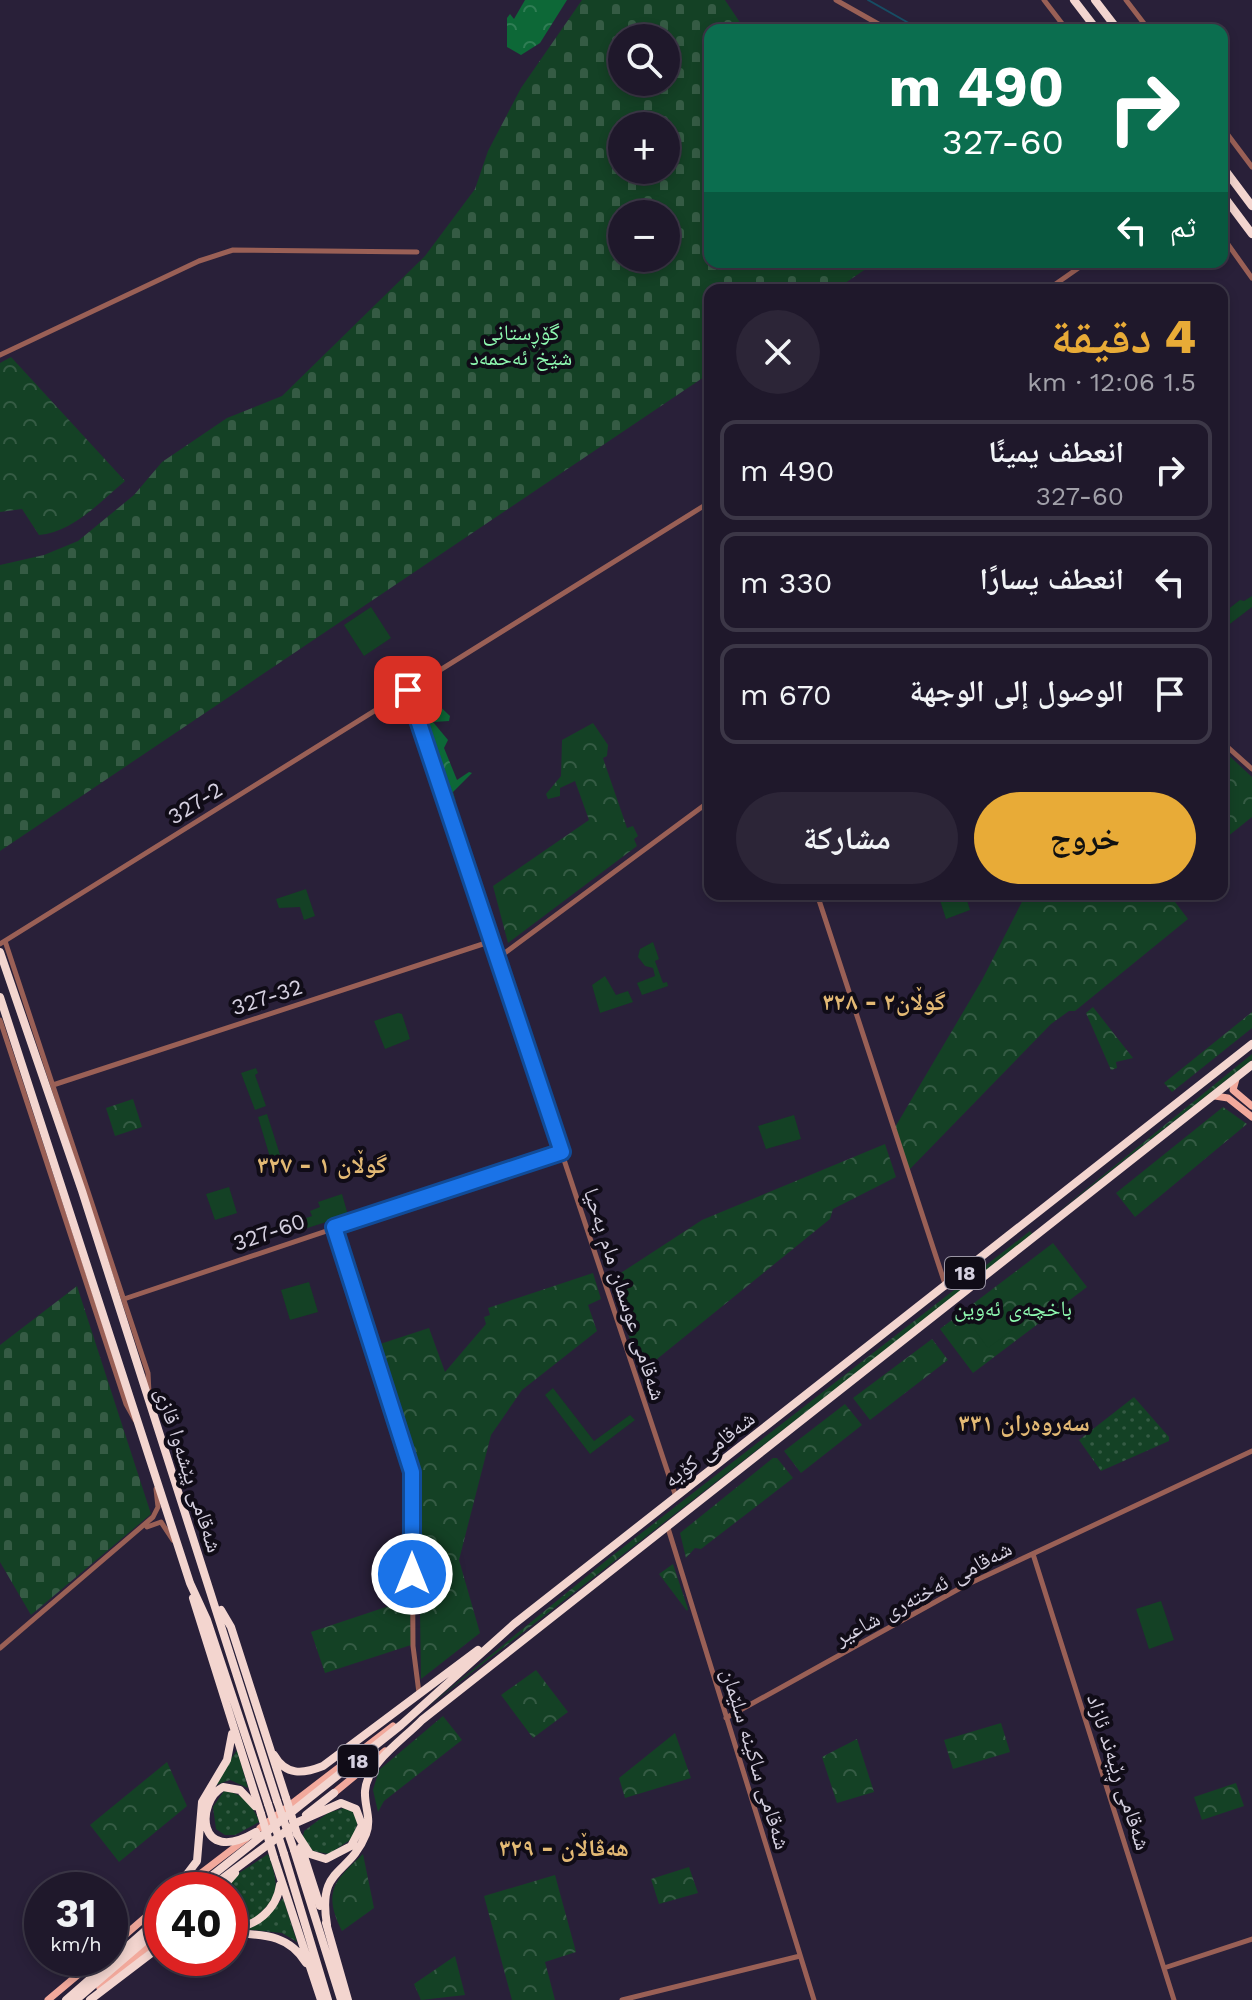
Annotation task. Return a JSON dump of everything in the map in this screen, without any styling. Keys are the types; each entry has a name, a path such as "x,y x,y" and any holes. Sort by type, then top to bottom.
{"highway":[{"path":"1074,0 1092,24"},
{"path":"1095,0 1113,24"},
{"path":"1228,174 1252,206"},
{"path":"1228,202 1252,234"},
{"name":"شەقامی پێشەوا قازی","path":"0,952 64,1127 119,1300 133,1358 282,1799 294,1850 341,2000"},
{"name":"شەقامی پێشەوا قازی","path":"0,997 10,1036 190,1583 207,1620 268,1804 328,2000"},
{"path":"27,1024 36,1032"},
{"name":"شەقامی کۆیە","path":"217,1872 417,1709 514,1624 946,1288 1252,1044"},
{"name":"شەقامی کۆیە","path":"422,1720 1252,1065"},
{"path":"1037,1215 1048,1227"},
{"path":"93,1284 104,1304 109,1306 119,1300"},
{"path":"109,1334 118,1333 133,1358"},
{"path":"190,1583 199,1623 321,2000"},
{"path":"214,1599 231,1627 274,1755 282,1799 327,1925 348,2000"},
{"path":"274,1755 280,1766 289,1771 315,1769 514,1624"},
{"path":"327,1925 323,1902 327,1886 367,1831 365,1791 369,1775 422,1720"},
{"path":"189,1872 197,1861 202,1802 227,1760 232,1725"},
{"path":"258,1840 219,1842 209,1832 208,1804 216,1791 234,1787 245,1794 261,1814"},
{"name":"شەقامی کۆیە","path":"230,1872 253,1855 258,1840 298,1822 334,1793"},
{"path":"297,1834 310,1854 326,1859 351,1846 362,1825 356,1809 341,1803 298,1822"},
{"path":"237,1872 253,1855"},
{"path":"248,1924 270,1909 279,1893 279,1872"},
{"path":"66,2000 144,1932"},
{"path":"248,1935 284,1940 299,1951 315,1976"},
{"path":"76,2000 144,1941"},
{"path":"88,2000 144,1958"}],"main road":[{"path":"1238,1076 1233,1090 1251,1112"},
{"path":"1209,1099 1223,1095 1251,1112"},
{"name":"شەقامی کۆیە","path":"334,1793 422,1720"},
{"name":"شەقامی کۆیە","path":"206,1872 258,1840"},
{"path":"128,1933 144,1919"},
{"path":"88,2000 144,1950"},
{"path":"48,2000 77,1976"}],"street":[{"path":"836,0 878,24"},
{"path":"1044,0 1062,24"},
{"path":"1126,0 1144,24"},
{"path":"1228,135 1252,167"},
{"path":"1228,244 1252,278"},
{"path":"0,355 199,261 233,250 417,252"},
{"path":"1056,284 1078,268"},
{"name":"327-2","path":"2,943 704,506"},
{"name":"شەقامی عوسمان مام یەحیا","path":"408,690 676,1498"},
{"path":"1228,747 1252,769"},
{"path":"498,958 704,805"},
{"path":"819,900 946,1288"},
{"name":"327-32","path":"53,1085 492,941"},
{"path":"2,943 36,1032 64,1127"},
{"path":"0,1020 10,1036"},
{"name":"327-60","path":"119,1300 562,1152"},
{"path":"70,1220 82,1271 128,1411 140,1425"},
{"path":"334,1227 412,1472 413,1646 419,1694"},
{"path":"119,1300 148,1373 147,1399"},
{"name":"شەقامی ئەختەری شاعیر","path":"726,1718 932,1602 1252,1451"},
{"path":"0,1648 130,1539 157,1510 154,1467"},
{"path":"130,1539 160,1522 181,1552"},
{"name":"شەقامی ساکینە سلێمان","path":"668,1528 814,2000"},
{"name":"شەقامی ڕێبەند ئازاد","path":"1033,1554 1174,2000"},
{"path":"1164,1968 1252,1939"},
{"path":"622,2000 800,1956"}],"green space":[{"path":"525,0 567,0 540,43 521,55 507,47 507,18 510,14 514,19"},
{"name":"گۆڕستانی شێخ ئەحمەد","path":"582,0 725,0 741,24 704,24 704,268 867,268 844,284 704,284 704,377 0,851 0,565 44,555 78,541 134,495 162,462 227,418 282,396 425,256 475,189 488,151 521,88"},
{"path":"11,357 125,481 85,515 51,533 39,535 22,509 0,512 0,363"},
{"path":"1252,596 1252,607 1228,625 1228,609 1240,600"},
{"path":"371,607 391,638 364,656 344,625"},
{"path":"429,696 450,716 449,721 433,722 448,740 444,748 457,780 472,773 453,792 456,802 419,704 418,699"},
{"path":"593,723 608,745 607,756 603,758 627,828 633,826 638,836 634,839 637,846 508,943 493,886 589,820 575,781 560,788 560,796 548,799 546,794 561,776 562,740"},
{"path":"1228,755 1252,777 1252,817 1228,836"},
{"path":"306,889 315,916 304,920 300,907 279,908 276,899"},
{"path":"940,900 967,900 970,910 946,919"},
{"path":"1023,900 1174,900 1188,919 1075,1011 1069,1011 1051,1024 908,1171 894,1129 982,980"},
{"path":"653,942 659,959 655,961 663,983 667,982 668,986 642,995 637,983 655,976 653,968 645,966 638,957 640,949"},
{"path":"605,976 616,995 628,991 633,1002 600,1013 592,985"},
{"path":"1093,1007 1133,1058 1116,1062 1117,1068 1111,1070 1086,1013"},
{"path":"1252,1012 1252,1028 1172,1092 1164,1083"},
{"path":"402,1014 410,1039 385,1049 374,1021"},
{"path":"1252,1054 1252,1060 1053,1216"},
{"path":"256,1068 258,1073 255,1075 266,1106 255,1110 241,1073"},
{"path":"133,1099 142,1127 115,1136 106,1108"},
{"path":"1223,1107 1247,1124 1135,1217 1116,1193"},
{"path":"267,1114 282,1161 272,1164 258,1117"},
{"path":"794,1115 801,1139 766,1149 758,1126"},
{"path":"885,1144 896,1177 833,1209 830,1219 641,1372 610,1280 702,1220"},
{"path":"229,1187 237,1213 215,1220 206,1194"},
{"path":"342,1194 348,1215 295,1232 292,1223 312,1216 310,1211 320,1207 318,1202"},
{"path":"1030,1231 1033,1235 426,1708 608,1559"},
{"name":"باخچەی ئەوین","path":"1053,1243 1087,1287 973,1373 940,1329"},
{"path":"593,1273 601,1299 588,1305 597,1331 522,1390 491,1435 459,1560 480,1633 421,1679 418,1469 377,1345 429,1328 445,1372 486,1324 484,1317 490,1315 488,1308"},
{"path":"309,1282 318,1312 290,1320 281,1290"},
{"path":"77,1286 151,1514 31,1615 0,1562 0,1345"},
{"path":"1005,1306 1019,1325 988,1348 974,1329"},
{"path":"932,1339 948,1360 870,1420 853,1398"},
{"path":"553,1388 594,1441 630,1415 635,1420 590,1454 545,1395"},
{"path":"1134,1397 1169,1437 1169,1441 1101,1471 1079,1440"},
{"path":"845,1404 862,1425 801,1473 784,1451"},
{"path":"773,1458 777,1458 793,1478 701,1549 695,1548 686,1558 680,1533"},
{"path":"673,1564 688,1609 687,1611 659,1574"},
{"path":"410,1599 411,1645 325,1673 311,1632"},
{"path":"1161,1601 1174,1640 1149,1649 1136,1609"},
{"path":"536,1670 568,1712 533,1738 501,1695"},
{"path":"443,1716 462,1740 384,1801 378,1812 373,1790 379,1770"},
{"path":"1001,1723 1010,1752 953,1769 944,1740"},
{"path":"675,1733 691,1778 625,1798 619,1778"},
{"path":"857,1739 874,1792 837,1803 822,1757"},
{"path":"237,1750 248,1788 230,1780 213,1786"},
{"path":"167,1762 187,1806 119,1862 90,1825"},
{"path":"1236,1783 1244,1806 1202,1820 1194,1797"},
{"path":"224,1791 237,1794 246,1801 259,1822 235,1835 225,1835 216,1829 213,1807"},
{"path":"344,1808 352,1811 358,1821 353,1838 329,1854 313,1851 303,1837 304,1831 328,1813"},
{"path":"268,1854 276,1883 275,1891 268,1905 252,1920 248,1919 248,1872 241,1872"},
{"path":"363,1854 374,1908 342,1931 333,1906 334,1888"},
{"path":"689,1867 698,1893 659,1904 651,1879"},
{"path":"555,1875 576,1952 545,1962 555,2000 512,2000 484,1896"},
{"path":"283,1898 297,1942 282,1933 248,1929 266,1917"},
{"path":"455,1956 465,1995 421,2000 414,1984"}],"waterway":[{"path":"868,0 910,24"}],"district":[{"name":"گوڵان٢ - ٣٢٨","path":"884,1002"},
{"name":"گوڵان ١ - ٣٢٧","path":"322,1165"},
{"name":"سەروەران ٣٣١","path":"1024,1423"},
{"name":"هەڤاڵان - ٣٢٩","path":"564,1848"}],"route":[{"path":"408,690 562,1152 334,1227 412,1472 412,1574"}]}
